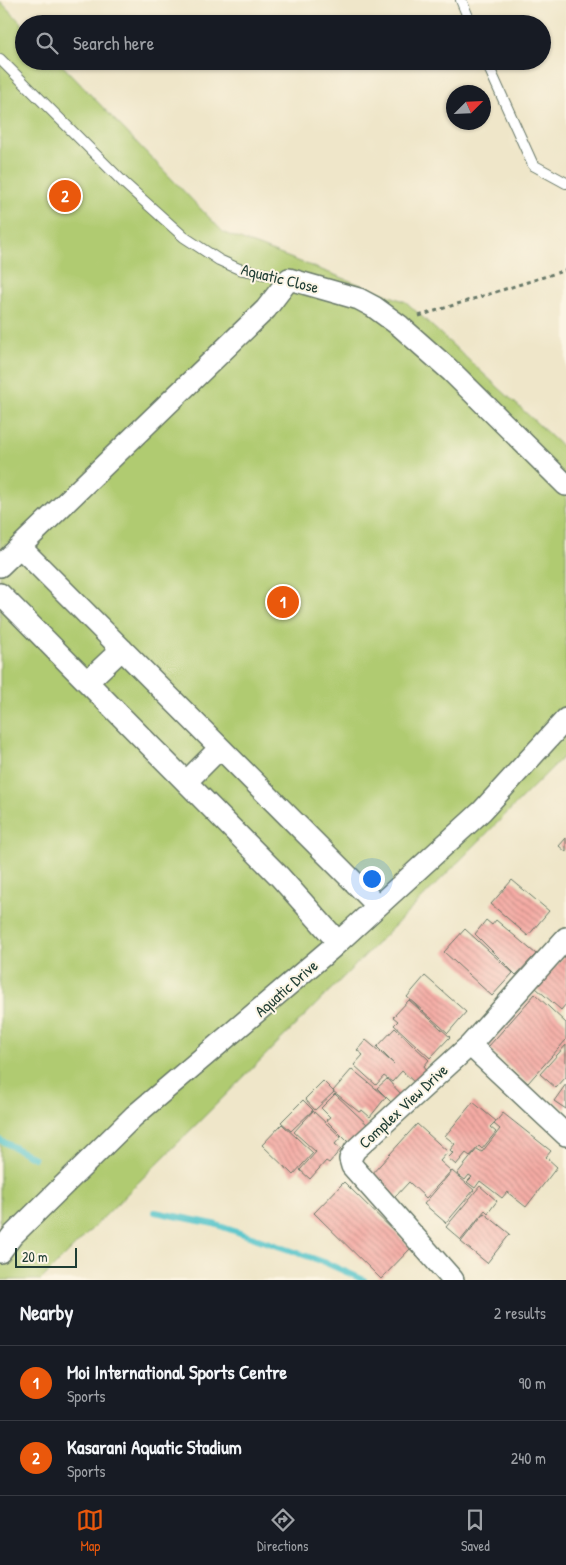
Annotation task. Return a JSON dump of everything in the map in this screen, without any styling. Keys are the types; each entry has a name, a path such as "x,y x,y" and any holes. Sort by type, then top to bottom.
{"street":[{"name":"Aquatic Close","path":"289,279 359,299 374,306 400,326 452,372 566,485"},
{"path":"0,566 266,309 289,279"},
{"path":"20,547 377,905"},
{"path":"0,594 280,877 338,942"},
{"path":"87,682 122,649"},
{"name":"Aquatic Drive","path":"0,1252 12,1236 134,1116 338,942 482,811 566,719"},
{"path":"186,782 220,748"},
{"name":"Complex View Drive","path":"453,1280 352,1166 350,1159 356,1150 470,1045 566,938"},
{"path":"470,1045 566,1135"}],"lane":[{"path":"461,0 467,15"},
{"name":"Aquatic Close","path":"0,59 124,183 184,237 219,260 239,269 289,279"},
{"path":"490,70 533,165 566,182"}],"path":[{"path":"400,326 410,318 566,270"}],"green space":[{"path":"0,1 15,17 15,70 67,70 224,233 406,302 566,450 566,754 41,1280 0,1280"}],"building":[{"path":"566,838 566,852 559,846"},
{"path":"512,880 549,911 528,936 491,904"},
{"path":"486,920 492,925 496,920 536,954 516,975 475,934"},
{"path":"465,929 513,973 492,996 444,952"},
{"path":"566,954 566,1004 561,1010 536,988"},
{"path":"425,976 466,1012 448,1033 407,997"},
{"path":"535,994 566,1023 566,1040 528,1083 488,1047"},
{"path":"409,1000 450,1037 430,1058 394,1025 398,1021 393,1017"},
{"path":"395,1028 429,1060 424,1066 427,1070 415,1083 402,1071 392,1082 384,1076 376,1085 354,1065 363,1055 357,1050 366,1040 394,1064 377,1047"},
{"path":"566,1045 566,1077 556,1088 540,1074"},
{"path":"352,1069 386,1097 370,1117 362,1110 359,1112 333,1091"},
{"path":"387,1079 402,1095 393,1104 377,1088"},
{"path":"323,1081 334,1092 315,1110 305,1099"},
{"path":"566,1084 566,1109 554,1101"},
{"path":"335,1094 369,1126 351,1145 326,1120 330,1117 321,1108"},
{"path":"303,1100 313,1110 291,1131 281,1122"},
{"path":"473,1102 496,1121 490,1127 496,1132 482,1149 479,1146 470,1156 466,1153 456,1165 448,1158 453,1153 450,1150 455,1144 445,1136"},
{"path":"313,1111 341,1137 335,1144 341,1149 329,1163 326,1161 310,1179 300,1170 316,1152 294,1132"},
{"path":"503,1113 551,1151 546,1157 557,1167 526,1207 507,1192 502,1198 480,1181 475,1188 467,1182 472,1177 469,1175 465,1180 457,1174 477,1149 482,1152 500,1129 494,1124"},
{"path":"282,1124 313,1153 293,1175 262,1145"},
{"path":"417,1124 448,1152 440,1161 451,1171 426,1198 409,1182 395,1197 371,1175"},
{"path":"452,1171 474,1190 446,1223 424,1204"},
{"path":"344,1182 411,1248 381,1279 314,1213"},
{"path":"480,1186 497,1201 488,1213 485,1210 461,1240 446,1227"},
{"path":"484,1213 510,1234 487,1263 461,1242"}],"waterway":[{"path":"0,1140 34,1158"},
{"path":"155,1212 214,1224 324,1262 364,1280"}],"place":[{"name":"Kasarani Aquatic Stadium","path":"65,196"},
{"name":"Moi International Sports Centre","path":"283,602"}]}
